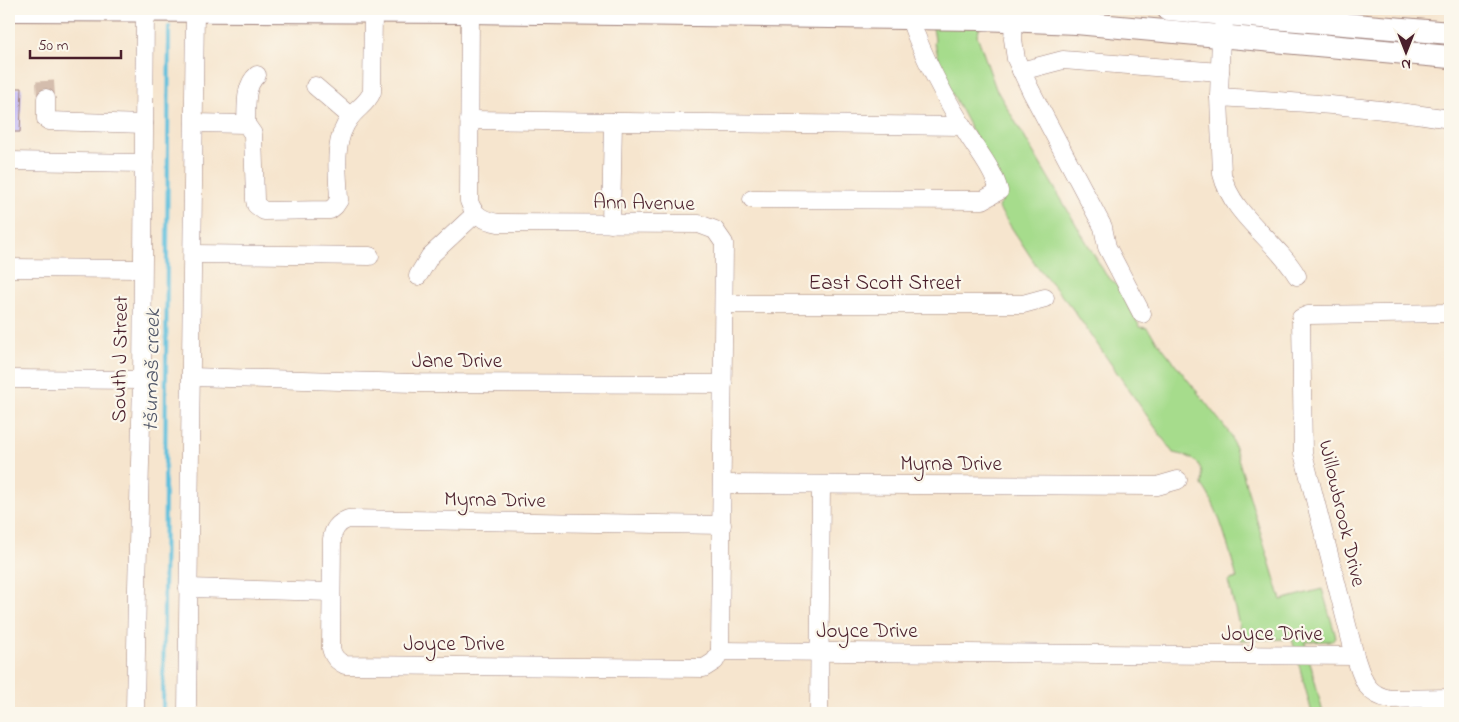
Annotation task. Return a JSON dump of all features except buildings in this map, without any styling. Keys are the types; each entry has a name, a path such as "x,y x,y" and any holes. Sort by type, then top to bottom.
{"main road":[{"path":"1168,9 1226,10 1450,33"},
{"path":"9,10 195,10 373,13 470,10 908,13 1014,21 1076,23 1450,57"}],"street":[{"name":"South J Street","path":"136,713 147,10"},
{"path":"186,713 195,10"},
{"path":"418,276 430,256 476,214 469,201 470,10"},
{"path":"1226,10 1221,36 1219,97 1222,174 1234,203 1290,264 1297,276"},
{"path":"257,75 251,80 249,87 246,124 253,134 256,204 264,211 330,210 338,200 338,145 342,130 350,116 364,105 372,92 373,13"},
{"path":"752,199 983,200 999,191 996,180 962,126 917,42 908,13"},
{"path":"1014,21 1013,39 1016,59 1021,71 1104,227 1106,247 1142,314"},
{"path":"1021,71 1063,60 1220,72"},
{"path":"316,86 350,116"},
{"path":"1219,97 1401,111 1450,119"},
{"path":"46,98 46,119 49,121 144,124"},
{"path":"469,120 962,126"},
{"path":"611,224 613,122"},
{"path":"194,123 246,124"},
{"path":"9,161 144,163"},
{"name":"Ann Avenue","path":"476,214 485,221 498,223 699,224 715,230 724,243 720,651"},
{"path":"193,254 370,256"},
{"path":"9,268 142,269"},
{"name":"East Scott Street","path":"724,304 1023,304 1045,298"},
{"name":"Willowbrook Drive","path":"1355,656 1303,453 1301,318 1308,315 1450,313"},
{"name":"Jane Drive","path":"191,377 414,383 724,384"},
{"path":"9,379 142,380"},
{"name":"Myrna Drive","path":"723,484 1157,486 1178,480"},
{"path":"818,713 821,485"},
{"name":"Myrna Drive","path":"331,592 332,533 342,521 348,519 722,525"},
{"path":"188,588 331,592"},
{"name":"Joyce Drive","path":"331,592 333,655 337,661 345,665 704,668 715,661 720,651 1355,656"},
{"path":"1355,656 1367,687 1374,694 1382,698 1390,700 1450,698"}],"green space":[{"path":"930,9 986,9 977,35 996,89 1106,275 1117,285 1140,327 1147,328 1231,435 1281,600 1322,589 1336,637 1331,641 1305,642 1323,713 1312,713 1292,639 1240,640 1241,633 1228,581 1237,578 1214,505 1202,485 1202,471 1192,459 1173,453 1072,308 1036,265 998,207 1006,195 942,74 934,44"}],"waterway":[{"name":"tšumaš creek","path":"163,713 169,27"}],"tunnel":[{"path":"45,81 46,98"}]}
